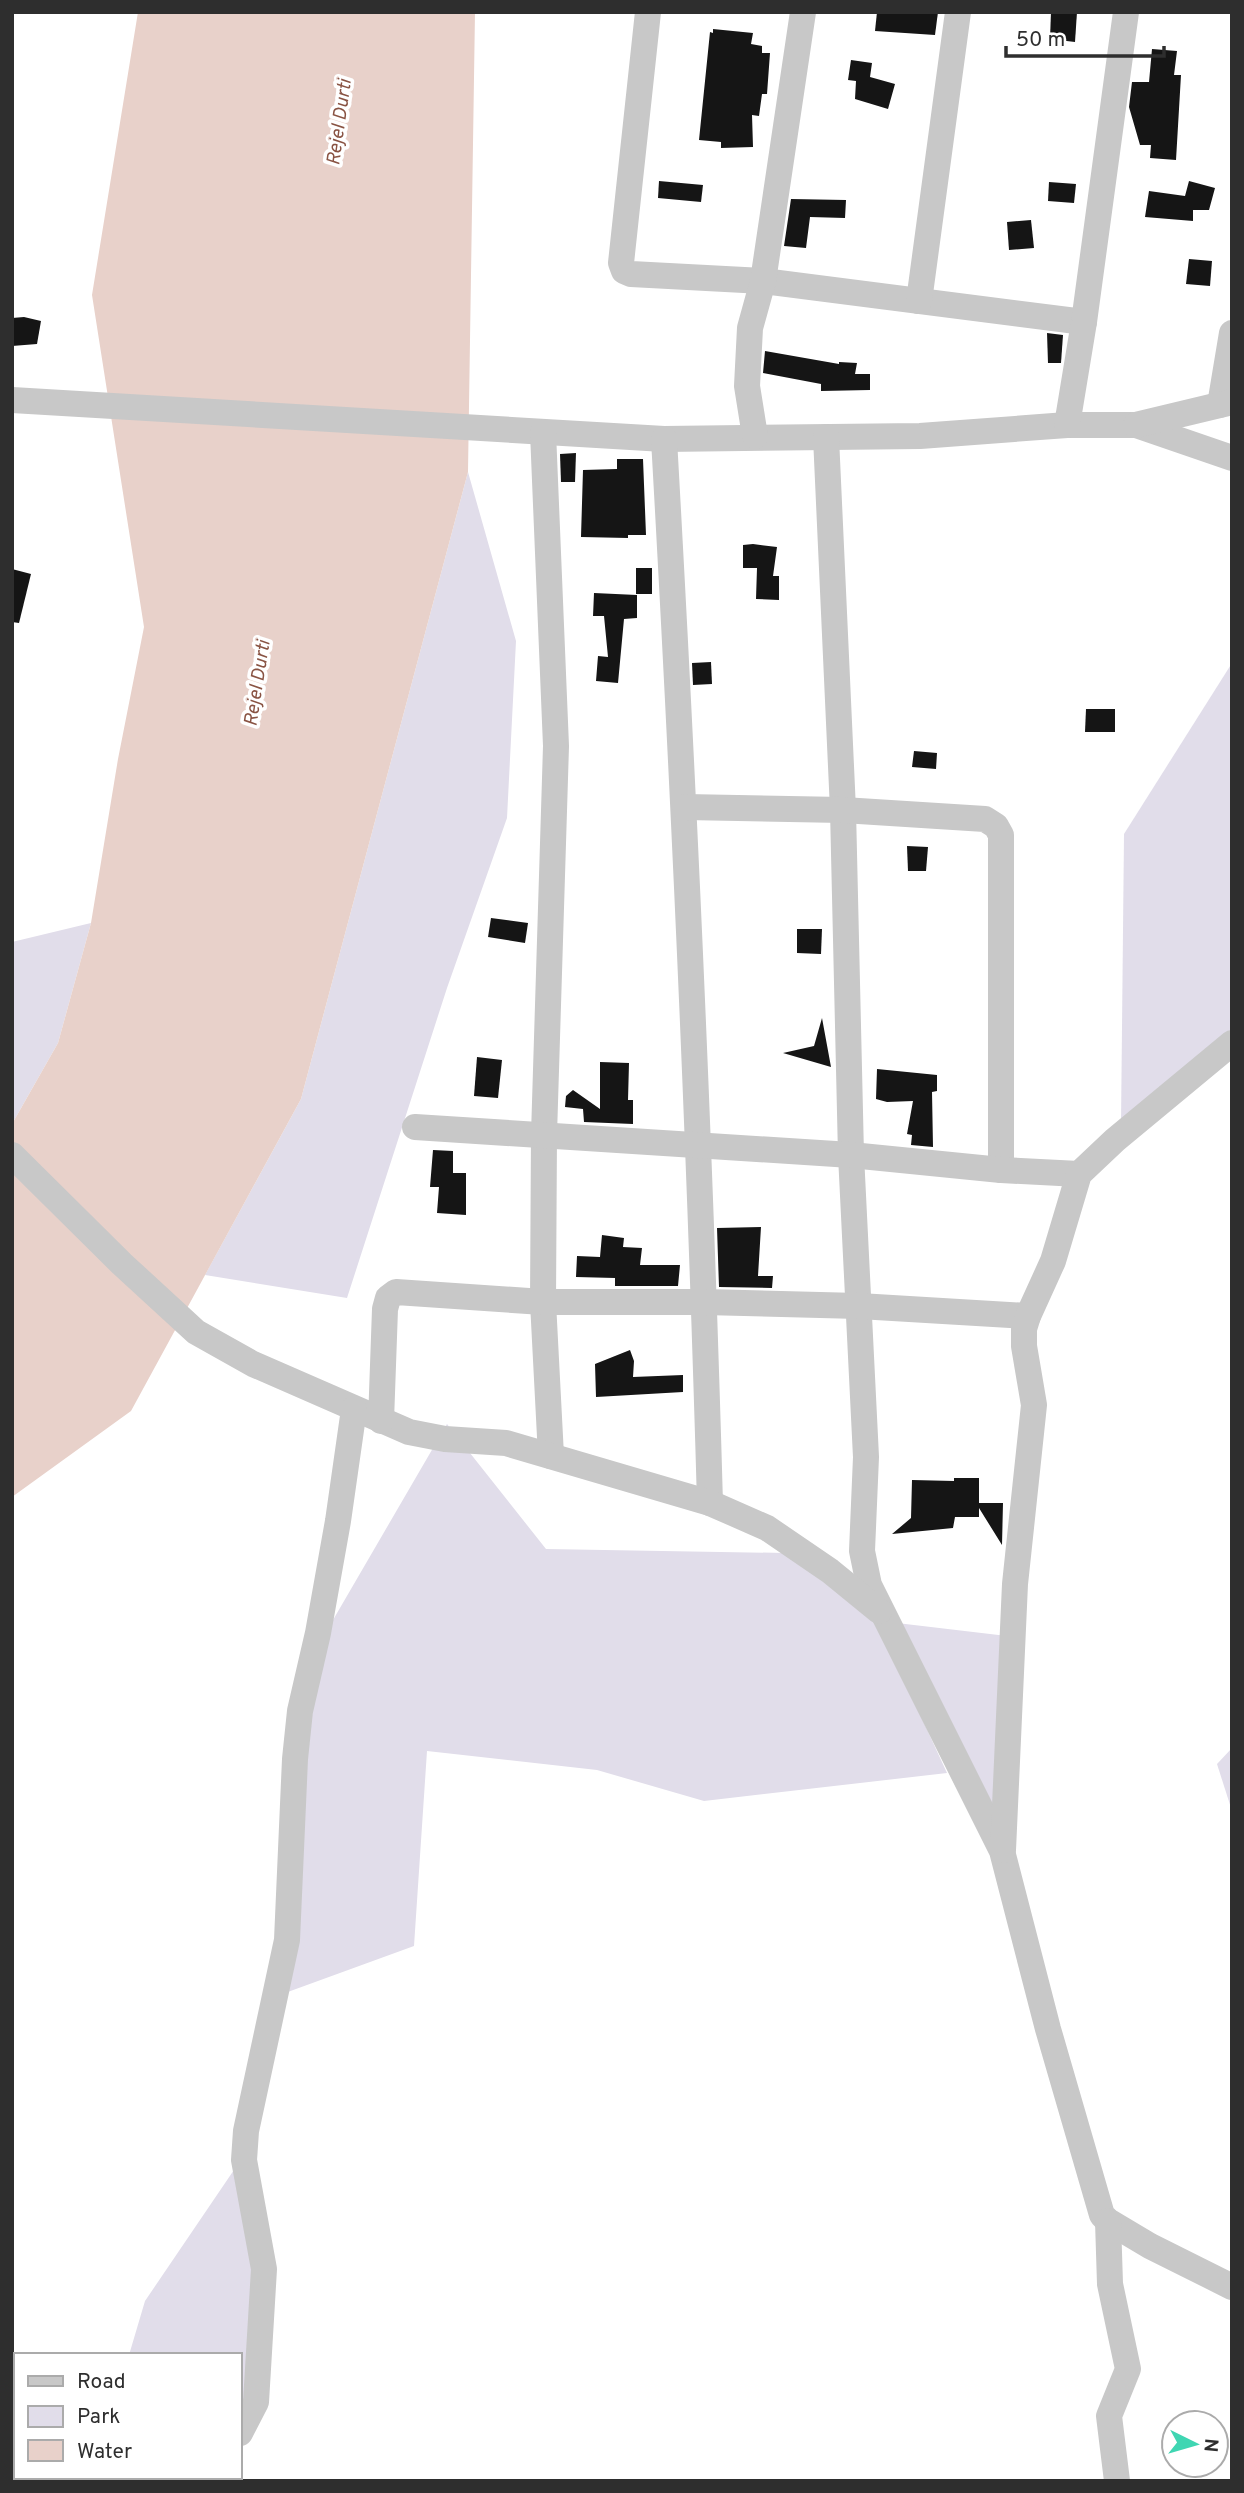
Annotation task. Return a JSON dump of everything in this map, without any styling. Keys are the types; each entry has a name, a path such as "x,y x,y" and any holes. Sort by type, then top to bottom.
{"street":[{"path":"648,12 621,263 624,271 631,274 763,281 1084,322"},
{"path":"755,436 747,386 747,352 750,328 763,281 803,12"},
{"path":"919,301 958,12"},
{"path":"1067,425 1084,322 1126,12"},
{"path":"12,400 664,439 920,436 1067,425 1136,425 1226,404 1232,333"},
{"path":"1136,425 1232,458"},
{"path":"543,432 555,735 544,1135 543,1302 551,1456"},
{"path":"826,437 844,810 851,1155 866,1457 862,1551 869,1585 1002,1852 1048,2029 1102,2215 1150,2246 1232,2287"},
{"path":"664,439 685,807 710,1503"},
{"path":"685,807 844,810 985,820 996,825 1001,835 1000,1170"},
{"path":"1002,1852 1015,1584 1034,1405 1024,1346 1024,1329 1053,1261 1079,1174 1115,1140 1232,1043"},
{"path":"415,1127 851,1155 1000,1170 1079,1174"},
{"path":"12,1155 122,1264 197,1332 253,1364 380,1421 421,1434 445,1439 506,1443 710,1503 767,1528 830,1571 886,1617"},
{"path":"380,1421 388,1298 396,1292 543,1302 859,1306 1028,1316"},
{"path":"242,2429 256,2402 264,2269 244,2160 246,2131 286,1940 300,1711 318,1633 354,1409"},
{"path":"1108,2221 1110,2284 1128,2369 1109,2416 1117,2481"}],"green space":[{"path":"468,472 516,641 507,818 447,988 347,1298 205,1275 301,1099"},
{"path":"1232,663 1232,1037 1121,1124 1124,834"},
{"path":"91,923 58,1043 12,1124 12,942"},
{"path":"447,1424 546,1549 785,1553 877,1621 947,1773 704,1801 597,1770 427,1751 414,1946 285,1993 305,1729 326,1632"},
{"path":"897,1623 1007,1636 996,1820"},
{"path":"1232,1748 1232,1811 1217,1764"},
{"path":"238,2164 257,2268 251,2401 242,2419 242,2353 130,2353 145,2301"},
{"path":"60,2479 202,2479 200,2481 58,2481"}],"water":[{"name":"Rejel Durti","path":"138,12 475,12 468,472 301,1099 131,1411 12,1497 12,1124 58,1043 91,923 118,759 144,627 92,295"}],"building":[{"path":"877,12 938,12 935,35 875,31"},
{"path":"1051,12 1077,12 1075,42 1050,39"},
{"path":"713,29 753,33 751,44 762,46 762,53 770,53 767,94 762,94 759,116 752,115 753,147 721,148 721,142 699,140 710,32 713,33"},
{"path":"1152,49 1177,51 1174,75 1181,75 1176,160 1150,158 1151,145 1140,145 1129,107 1132,82 1149,82"},
{"path":"851,60 872,63 870,77 895,84 888,109 855,99 856,81 848,80"},
{"path":"659,181 703,185 701,202 658,198"},
{"path":"1189,181 1215,188 1209,210 1193,210 1193,221 1145,217 1149,191 1185,196"},
{"path":"1049,182 1076,184 1074,203 1048,201"},
{"path":"791,199 846,200 845,218 810,217 806,248 784,246"},
{"path":"1031,220 1034,248 1009,250 1007,222"},
{"path":"1189,259 1212,261 1210,286 1186,284"},
{"path":"24,317 41,321 37,344 12,346 12,318"},
{"path":"1047,333 1063,335 1061,363 1048,363"},
{"path":"765,351 839,364 857,363 855,374 870,374 870,390 821,391 821,384 763,373"},
{"path":"576,453 575,482 561,482 560,454"},
{"path":"617,459 643,459 646,535 628,535 628,538 581,537 583,470 617,469"},
{"path":"743,545 777,547 773,576 779,576 779,600 756,599 757,568 743,568"},
{"path":"636,568 652,568 652,594 636,594"},
{"path":"12,569 31,574 19,623 12,622"},
{"path":"594,593 637,595 637,618 624,619 618,683 596,681 598,656 608,657 604,616 593,616"},
{"path":"711,662 712,684 693,685 692,663"},
{"path":"1086,709 1115,709 1115,732 1085,732"},
{"path":"914,751 937,753 936,769 912,767"},
{"path":"907,846 928,847 926,871 908,871"},
{"path":"491,918 528,923 525,943 488,937"},
{"path":"797,929 822,929 821,954 797,953"},
{"path":"822,1018 831,1067 783,1053 814,1046"},
{"path":"477,1057 502,1060 498,1098 474,1096"},
{"path":"600,1062 629,1063 628,1100 633,1100 633,1124 584,1122 583,1109 565,1107 566,1096 573,1090 600,1109"},
{"path":"877,1069 937,1075 937,1091 932,1092 933,1147 911,1145 912,1135 907,1134 913,1101 887,1102 876,1099"},
{"path":"433,1150 453,1151 453,1173 466,1173 466,1215 437,1213 439,1187 430,1187"},
{"path":"761,1227 758,1276 773,1276 772,1288 719,1287 717,1228"},
{"path":"602,1235 624,1238 623,1247 642,1248 640,1265 680,1265 678,1286 615,1286 615,1278 576,1277 577,1256 600,1257"},
{"path":"630,1350 634,1361 633,1377 683,1375 683,1392 596,1397 595,1364"},
{"path":"954,1478 979,1478 979,1503 1003,1503 1002,1545 979,1508 979,1517 955,1517 953,1528 892,1534 911,1518 912,1480 954,1481"}]}
